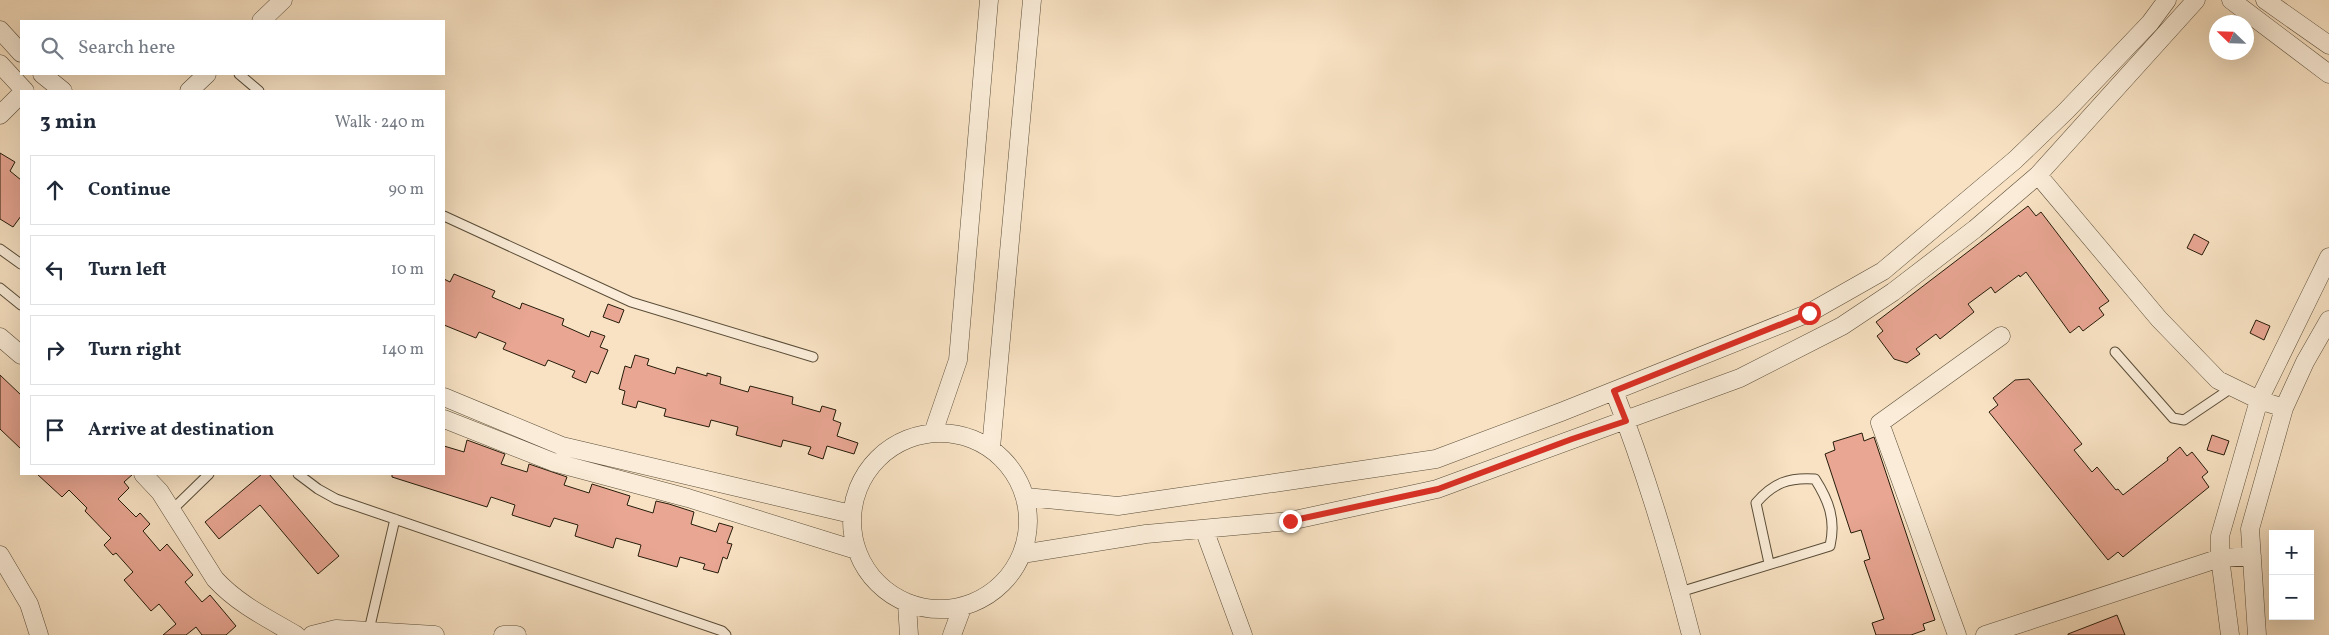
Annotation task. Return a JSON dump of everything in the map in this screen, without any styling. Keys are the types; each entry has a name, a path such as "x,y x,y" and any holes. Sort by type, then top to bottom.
{"street":[{"path":"263,20 284,0"},
{"path":"932,433 958,360 989,0"},
{"path":"991,448 1032,0"},
{"path":"1026,497 1118,506 1436,458 1614,391 1809,313 1883,271 2015,160 2066,111 2150,22 2168,0"},
{"path":"1022,554 1146,534 1290,521 1438,489 1740,378 1842,326 1893,292 1975,229 2038,175 2196,0"},
{"path":"2231,0 2329,74"},
{"path":"2265,0 2329,45"},
{"path":"0,30 20,52"},
{"path":"0,64 24,90"},
{"path":"43,75 62,90"},
{"path":"190,90 206,75"},
{"path":"0,115 20,95"},
{"path":"2038,175 2159,319 2218,380 2259,400 2284,408"},
{"path":"2230,635 2220,558 2220,536 2259,400 2329,257"},
{"path":"2257,635 2250,529 2284,408 2305,362 2329,320"},
{"path":"1957,635 1880,423 2001,336"},
{"path":"0,337 20,354"},
{"path":"1614,391 1626,421 1680,592 1691,635"},
{"path":"445,397 562,446 852,514"},
{"path":"445,418 552,462 688,498 856,550"},
{"path":"932,433 963,435 991,448 1012,470 1026,497 1029,526 1022,554 1008,578 987,597 962,608 934,610 907,604 885,591 867,573 856,550 852,514 859,484 877,459 902,441 932,433"},
{"path":"144,475 160,492 170,511 215,579 251,609 296,635"},
{"path":"1204,529 1243,635"},
{"path":"0,555 30,604 39,635"},
{"path":"1985,635 2220,558 2252,556"},
{"path":"907,604 909,635"},
{"path":"952,635 962,608"},
{"path":"312,635 336,629 435,635"},
{"path":"503,635 517,635"}],"lane":[{"path":"240,75 258,90"},
{"path":"445,216 631,302 813,357"},
{"path":"0,249 20,263"},
{"path":"0,288 20,303"},
{"path":"2114,352 2174,418 2184,420 2233,388"},
{"path":"170,511 208,475"},
{"path":"299,475 310,484 332,496 726,635"},
{"path":"1680,592 1769,563 1830,546 1834,528 1823,491 1814,479 1796,478 1778,483 1756,503 1769,563"},
{"path":"369,630 395,519"}],"building":[{"path":"0,153 15,162 10,171 20,179 20,217 13,227 0,219"},
{"path":"2028,206 2036,216 2041,212 2109,301 2099,308 2104,315 2083,331 2079,326 2070,333 2026,272 1995,293 1991,287 1968,304 1974,312 1940,339 1936,334 1916,349 1920,354 1907,363 1894,359 1877,336 1883,331 1876,322"},
{"path":"2194,234 2209,242 2202,255 2187,248"},
{"path":"454,274 495,291 492,297 520,309 522,303 564,319 562,325 589,337 591,331 605,336 600,347 608,350 598,374 591,371 586,383 572,377 575,371 548,360 545,366 503,349 506,343 479,332 476,338 445,325 445,280 450,282"},
{"path":"608,304 624,310 619,323 603,317"},
{"path":"2256,320 2270,326 2264,340 2250,333"},
{"path":"635,355 649,359 647,365 675,374 677,367 707,376 707,373 721,377 720,384 748,392 750,386 793,397 792,404 820,412 822,406 836,410 833,420 841,423 837,436 858,443 854,454 827,446 823,459 808,454 811,447 783,440 781,447 736,435 738,427 711,420 709,427 664,416 666,409 638,401 636,408 622,404 625,391 619,389 625,366 631,368"},
{"path":"0,375 20,394 20,448 0,429"},
{"path":"2029,379 2082,444 2074,450 2092,472 2097,467 2116,490 2118,489 2123,495 2168,460 2167,458 2180,447 2187,456 2192,452 2208,472 2202,477 2209,487 2123,557 2118,552 2108,560 1989,412 1998,405 1993,398 2015,380"},
{"path":"1862,433 1864,441 1874,437 1935,620 1923,624 1925,630 1911,635 1876,635 1872,623 1884,619 1864,561 1870,559 1861,530 1851,533 1825,454 1835,450 1833,442"},
{"path":"2212,435 2229,441 2224,455 2207,450"},
{"path":"467,440 505,454 501,464 527,472 529,464 567,477 564,485 589,493 592,484 630,496 627,505 653,513 656,501 669,504 694,512 691,524 716,532 719,523 733,527 727,543 732,544 727,559 723,557 718,573 703,569 705,564 680,557 677,567 638,556 641,545 616,538 613,548 575,536 578,525 554,518 550,527 512,515 515,505 491,497 487,507 392,477 392,475 445,475 445,446 464,452"},
{"path":"38,475 132,475 124,482 129,488 118,499 136,517 140,513 150,524 143,531 160,551 167,544 193,575 185,582 202,602 210,595 236,626 226,635 202,635 196,627 186,635 163,635 176,624 159,604 151,611 124,580 133,572 116,553 113,555 104,545 111,538 85,511 87,508 69,490 62,497"},
{"path":"261,475 270,475 339,556 318,574 260,505 219,539 205,522"},
{"path":"2117,615 2125,635 2068,635 2068,634"}],"route":[{"path":"1290,521 1438,489 1626,421 1614,391 1809,313"}]}
